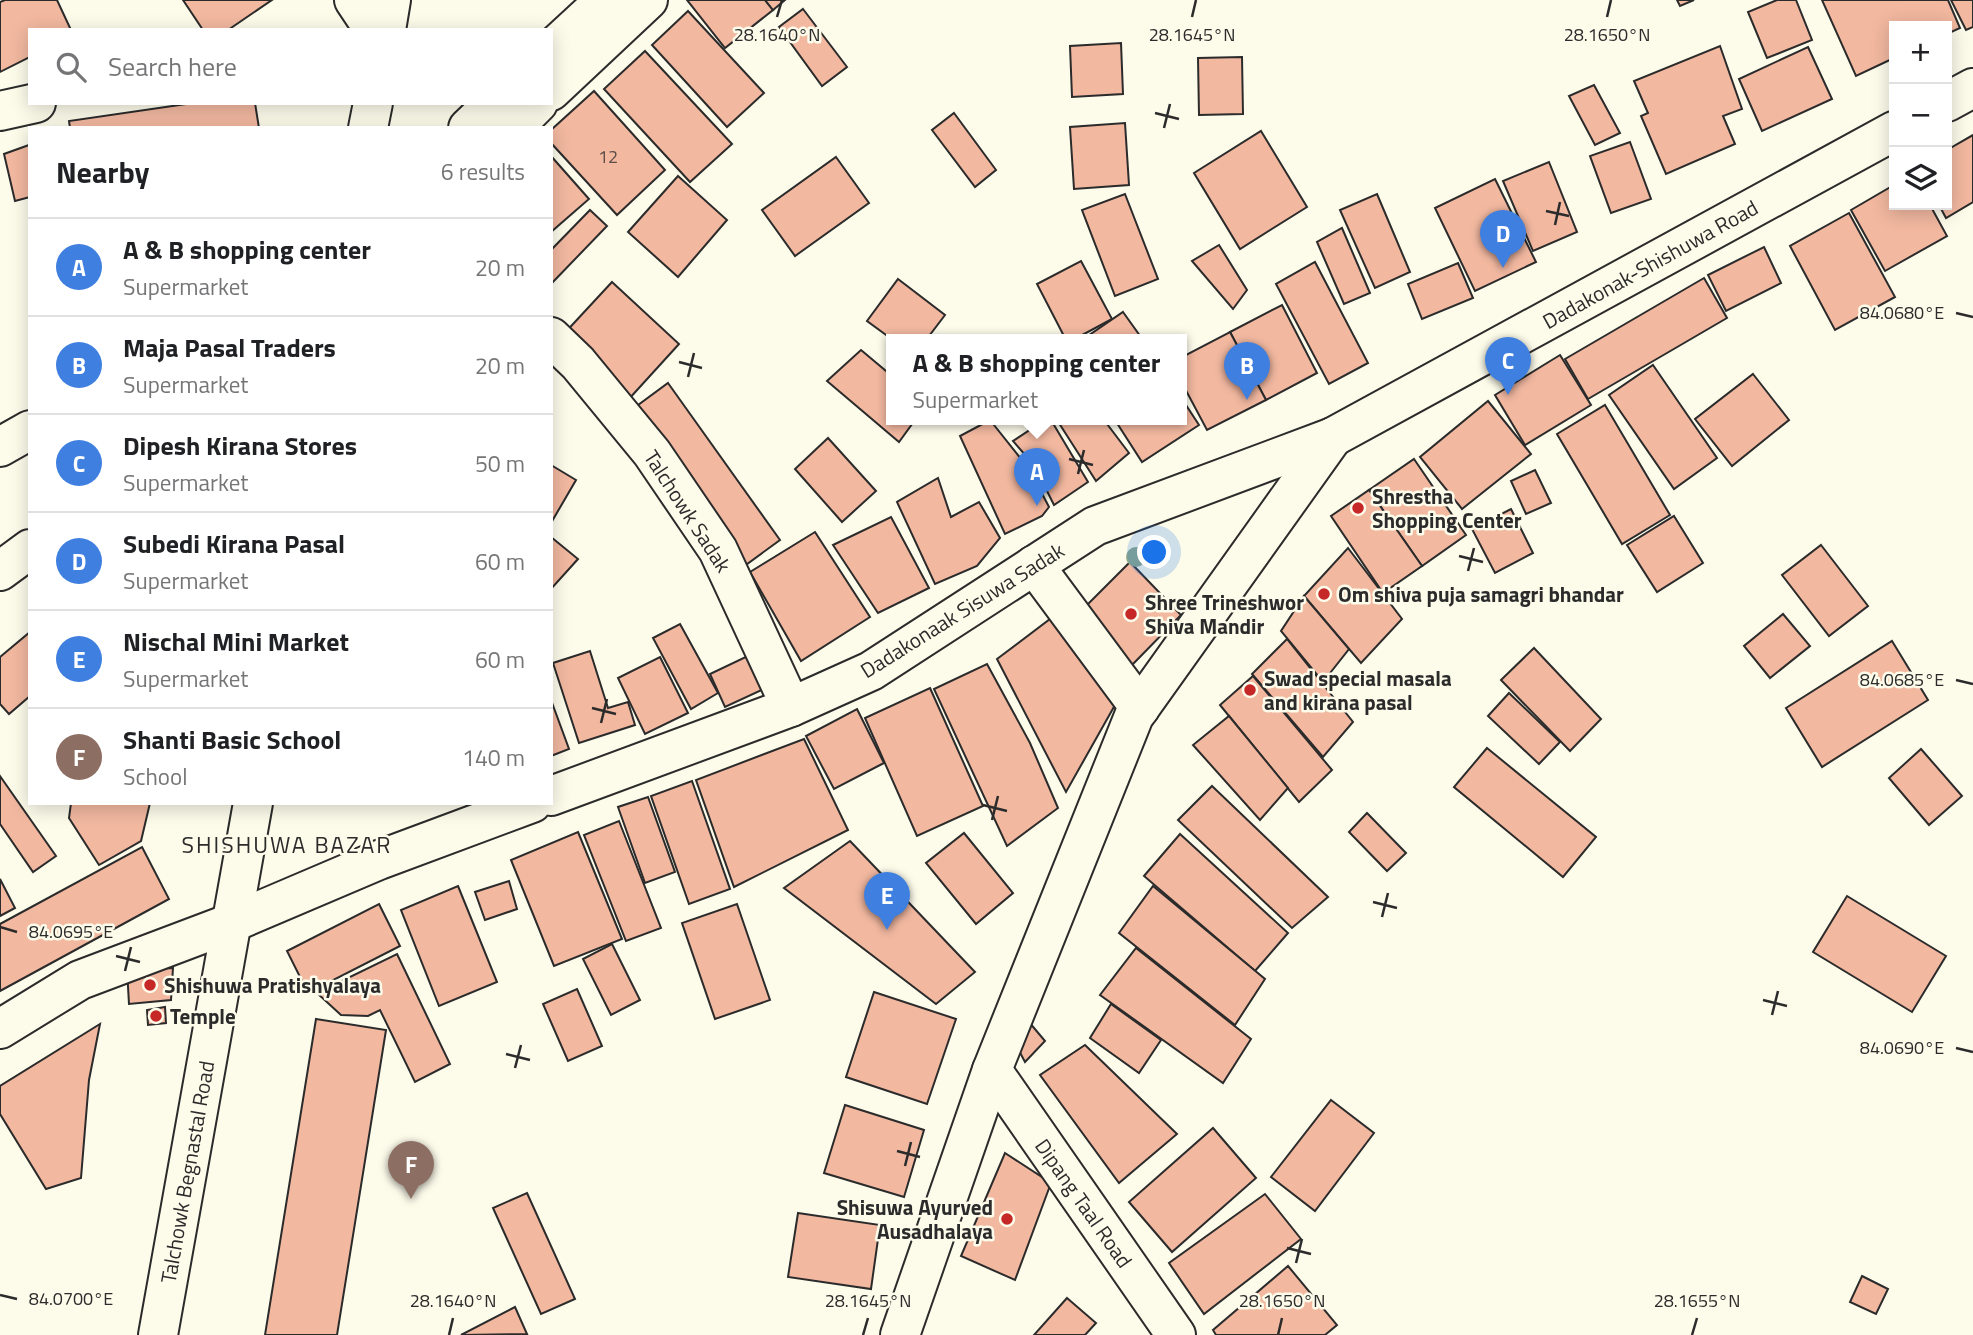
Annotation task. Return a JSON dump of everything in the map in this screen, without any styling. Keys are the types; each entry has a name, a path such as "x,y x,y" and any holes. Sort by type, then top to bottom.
{"main road":[{"path":"354,0 373,28"},
{"path":"386,28 391,0"},
{"path":"553,48 604,0"},
{"path":"553,89 648,0"},
{"path":"1952,99 1973,88"},
{"path":"0,111 28,105"},
{"path":"368,126 373,105"},
{"path":"470,126 492,105"},
{"path":"515,126 536,105"},
{"name":"Dadakonak-Shishuwa Road","path":"1333,437 1889,134"},
{"name":"Talchowk Sadak","path":"553,339 578,363 652,453 718,550 791,706"},
{"path":"0,447 28,431"},
{"path":"900,1335 992,1070 1134,716 1333,437"},
{"name":"Dadakonaak Sisuwa Sadak","path":"553,795 791,706 871,671 1095,526 1333,437"},
{"path":"0,571 28,550"},
{"path":"1034,565 1140,708"},
{"name":"Talchowk Begnastal Road","path":"158,1335 253,805"},
{"path":"0,1029 80,980 231,923 379,860 527,805"},
{"name":"Dipang Taal Road","path":"992,1070 1176,1335"}],"building":[{"path":"57,0 70,28 28,28 28,58 0,72 0,2"},
{"path":"183,0 272,0 231,28 202,28"},
{"path":"687,0 765,0 773,10 725,48"},
{"path":"765,0 785,0 773,10"},
{"path":"1677,0 1694,0 1680,6"},
{"path":"1777,0 1796,0 1812,40 1767,58 1748,12"},
{"path":"1822,0 1948,0 1960,28 1952,32 1952,21 1889,21 1889,60 1856,76"},
{"path":"1951,0 1973,0 1973,27 1966,30"},
{"path":"803,9 847,67 822,86 779,27"},
{"path":"688,11 764,93 727,127 652,45"},
{"path":"1121,43 1123,94 1072,97 1070,46"},
{"path":"1720,46 1742,109 1723,116 1735,144 1666,174 1641,116 1648,113 1634,81"},
{"path":"1808,47 1832,99 1762,131 1739,79"},
{"path":"645,51 732,144 690,182 604,89"},
{"path":"1242,57 1243,114 1199,115 1198,58"},
{"path":"1594,85 1620,133 1595,145 1569,96"},
{"path":"594,91 665,170 617,215 553,145 553,128"},
{"path":"179,105 255,105 259,126 70,126 69,121"},
{"path":"954,113 996,170 975,187 932,130"},
{"path":"1125,123 1129,185 1074,189 1070,127"},
{"path":"1261,131 1307,207 1240,249 1194,173"},
{"path":"1973,135 1973,202 1946,218 1942,210 1952,210 1952,147"},
{"path":"1630,142 1651,199 1611,213 1590,156"},
{"path":"28,145 28,198 15,201 4,154"},
{"path":"836,157 869,203 795,256 762,210"},
{"path":"553,158 589,199 553,230"},
{"path":"1549,162 1577,232 1533,251 1503,181"},
{"path":"678,176 727,220 678,277 628,232"},
{"path":"1495,179 1536,262 1475,291 1435,208"},
{"path":"1889,188 1889,210 1933,210 1947,236 1885,271 1851,210"},
{"path":"1125,194 1158,279 1115,296 1082,210"},
{"path":"1377,194 1410,272 1375,288 1340,210"},
{"path":"590,210 607,226 553,282 553,248"},
{"path":"1849,213 1895,297 1835,330 1790,246"},
{"path":"1342,228 1370,293 1344,304 1317,242"},
{"path":"1219,245 1247,290 1233,309 1192,261"},
{"path":"1764,247 1781,283 1726,311 1708,275"},
{"path":"1081,261 1112,319 1084,334 1063,334 1037,284"},
{"path":"1315,262 1368,363 1329,384 1276,284"},
{"path":"1458,263 1473,298 1422,319 1408,284"},
{"path":"1704,278 1727,318 1588,399 1565,359"},
{"path":"898,279 945,315 931,334 886,335 867,321"},
{"path":"612,282 679,344 628,400 561,337"},
{"path":"1282,305 1317,373 1266,400 1230,332"},
{"path":"1123,312 1139,334 1091,334"},
{"path":"1230,332 1266,400 1207,430 1187,392 1187,354"},
{"path":"861,350 886,371 886,425 911,425 899,442 827,381"},
{"path":"1560,355 1591,405 1525,445 1495,395"},
{"path":"1653,365 1717,458 1674,489 1609,395"},
{"path":"1753,374 1789,420 1732,466 1695,419"},
{"path":"668,383 780,540 743,567 630,411"},
{"path":"1488,401 1531,454 1462,509 1420,457"},
{"path":"1605,405 1670,515 1622,544 1557,434"},
{"path":"1187,407 1199,425 1142,462 1118,425 1187,425"},
{"path":"981,425 994,425 1029,469 1049,507 1042,516 1005,534 960,436"},
{"path":"1037,425 1054,425 1088,482 1054,505 1034,465 1013,441"},
{"path":"1060,425 1108,425 1129,453 1096,481"},
{"path":"828,438 876,491 842,522 795,469"},
{"path":"1414,459 1466,535 1422,566 1369,490"},
{"path":"553,466 576,480 553,520"},
{"path":"1535,470 1551,503 1526,514 1511,481"},
{"path":"938,478 951,517 979,502 1000,538 977,566 935,584 897,502"},
{"path":"1369,490 1422,566 1383,593 1331,516"},
{"path":"1511,509 1533,553 1495,573 1472,529"},
{"path":"1674,516 1703,563 1657,592 1627,545"},
{"path":"891,517 929,588 878,613 833,545"},
{"path":"815,532 870,617 801,661 750,572"},
{"path":"553,539 578,559 553,587"},
{"path":"1821,545 1868,606 1829,636 1782,575"},
{"path":"1348,548 1402,619 1361,663 1304,596"},
{"name":"Shree Trineshwor Shiva Mandir","path":"1130,562 1181,615 1132,665 1080,612"},
{"path":"1304,596 1349,649 1323,682 1281,631"},
{"path":"1783,614 1810,646 1770,678 1744,646"},
{"path":"1054,616 1115,705 1066,792 997,659"},
{"path":"680,624 718,693 691,709 653,638"},
{"path":"28,634 28,698 9,714 0,704 0,657"},
{"path":"1287,639 1353,722 1323,757 1252,674"},
{"path":"1892,641 1928,700 1822,767 1786,708"},
{"path":"1534,648 1601,719 1570,751 1501,680"},
{"path":"590,651 608,708 628,702 635,725 579,743 553,663"},
{"path":"754,653 770,686 725,707 710,674"},
{"path":"660,657 688,713 645,734 618,678"},
{"path":"987,664 1030,743 1058,808 1007,846 934,689"},
{"path":"1253,676 1332,770 1299,802 1220,705"},
{"path":"930,688 983,806 917,836 865,718"},
{"path":"1509,693 1560,742 1539,764 1488,716"},
{"path":"553,705 569,749 553,755"},
{"path":"857,709 884,763 834,789 806,736"},
{"path":"1229,716 1288,788 1260,820 1193,745"},
{"path":"804,739 848,830 734,887 696,780"},
{"path":"1487,748 1596,837 1563,877 1454,787"},
{"path":"1921,749 1962,796 1929,825 1889,778"},
{"path":"0,776 56,856 33,872 0,824"},
{"path":"692,781 730,889 689,904 651,796"},
{"path":"1212,786 1328,897 1292,928 1178,820"},
{"path":"648,797 675,872 645,883 618,807"},
{"path":"71,805 150,805 141,841 99,865 69,818"},
{"path":"1367,813 1406,853 1387,871 1349,832"},
{"path":"619,821 661,928 626,941 584,835"},
{"path":"578,832 622,939 554,966 511,860"},
{"path":"964,833 1013,893 976,924 926,863"},
{"path":"1180,834 1288,933 1255,971 1144,876"},
{"path":"850,841 975,972 936,1004 784,888"},
{"path":"142,847 169,899 0,991 0,924"},
{"path":"0,879 15,908 0,916"},
{"path":"509,881 517,909 485,920 475,892"},
{"path":"458,886 497,982 439,1006 401,910"},
{"path":"1153,886 1265,979 1235,1025 1119,933"},
{"path":"1847,896 1946,956 1912,1012 1813,952"},
{"path":"379,904 400,946 308,993 287,951"},
{"path":"737,904 770,1000 715,1019 682,923"},
{"path":"612,944 640,1000 611,1015 583,959"},
{"path":"1136,948 1251,1039 1223,1083 1100,995"},
{"path":"397,954 450,1064 415,1082 380,1010 368,1016 341,1015 317,993"},
{"name":"Shishuwa Pratishyalaya","path":"173,968 171,1000 129,1004 127,969"},
{"path":"577,989 602,1046 568,1061 543,1004"},
{"path":"874,992 956,1019 927,1104 846,1077"},
{"path":"1111,1004 1161,1040 1139,1073 1090,1038"},
{"path":"165,1007 166,1023 148,1025 147,1010"},
{"path":"316,1019 386,1030 337,1335 265,1335"},
{"path":"1029,1022 1045,1041 1025,1062 1014,1041"},
{"path":"100,1024 89,1080 81,1178 46,1189 0,1114 0,1086"},
{"path":"1085,1045 1177,1134 1119,1183 1040,1075"},
{"path":"1331,1100 1374,1133 1315,1211 1271,1177"},
{"path":"845,1105 924,1130 904,1197 824,1173"},
{"path":"1213,1128 1256,1178 1172,1252 1129,1202"},
{"name":"Shisuwa Ayurved Ausadhalaya","path":"1005,1153 1051,1183 1015,1280 961,1256"},
{"path":"527,1193 575,1299 541,1314 493,1208"},
{"path":"1265,1194 1301,1239 1204,1314 1169,1263"},
{"path":"798,1213 880,1225 871,1289 788,1277"},
{"path":"1288,1266 1337,1325 1325,1335 1216,1335 1213,1330"},
{"path":"1862,1276 1888,1289 1876,1314 1850,1302"},
{"path":"1067,1298 1096,1323 1085,1335 1034,1335"},
{"path":"515,1307 527,1334 461,1335"}],"place":[{"name":"Subedi Kirana Pasal","path":"1503,268"},
{"name":"Dipesh Kirana Stores","path":"1508,395"},
{"name":"Maja Pasal Traders","path":"1247,400"},
{"name":"A & B shopping center","path":"1037,506"},
{"name":"Shrestha Shopping Center","path":"1358,508"},
{"name":"Om shiva puja samagri bhandar","path":"1324,594"},
{"name":"Shree Trineshwor Shiva Mandir","path":"1131,614"},
{"name":"Swad special masala and kirana pasal","path":"1250,690"},
{"name":"Nischal Mini Market","path":"887,930"},
{"name":"Shishuwa Pratishyalaya","path":"150,985"},
{"name":"Temple","path":"156,1016"},
{"name":"Shanti Basic School","path":"411,1199"},
{"name":"Shisuwa Ayurved Ausadhalaya","path":"1007,1219"}],"district":[{"name":"SHISHUWA BAZAR","path":"287,844"}]}
